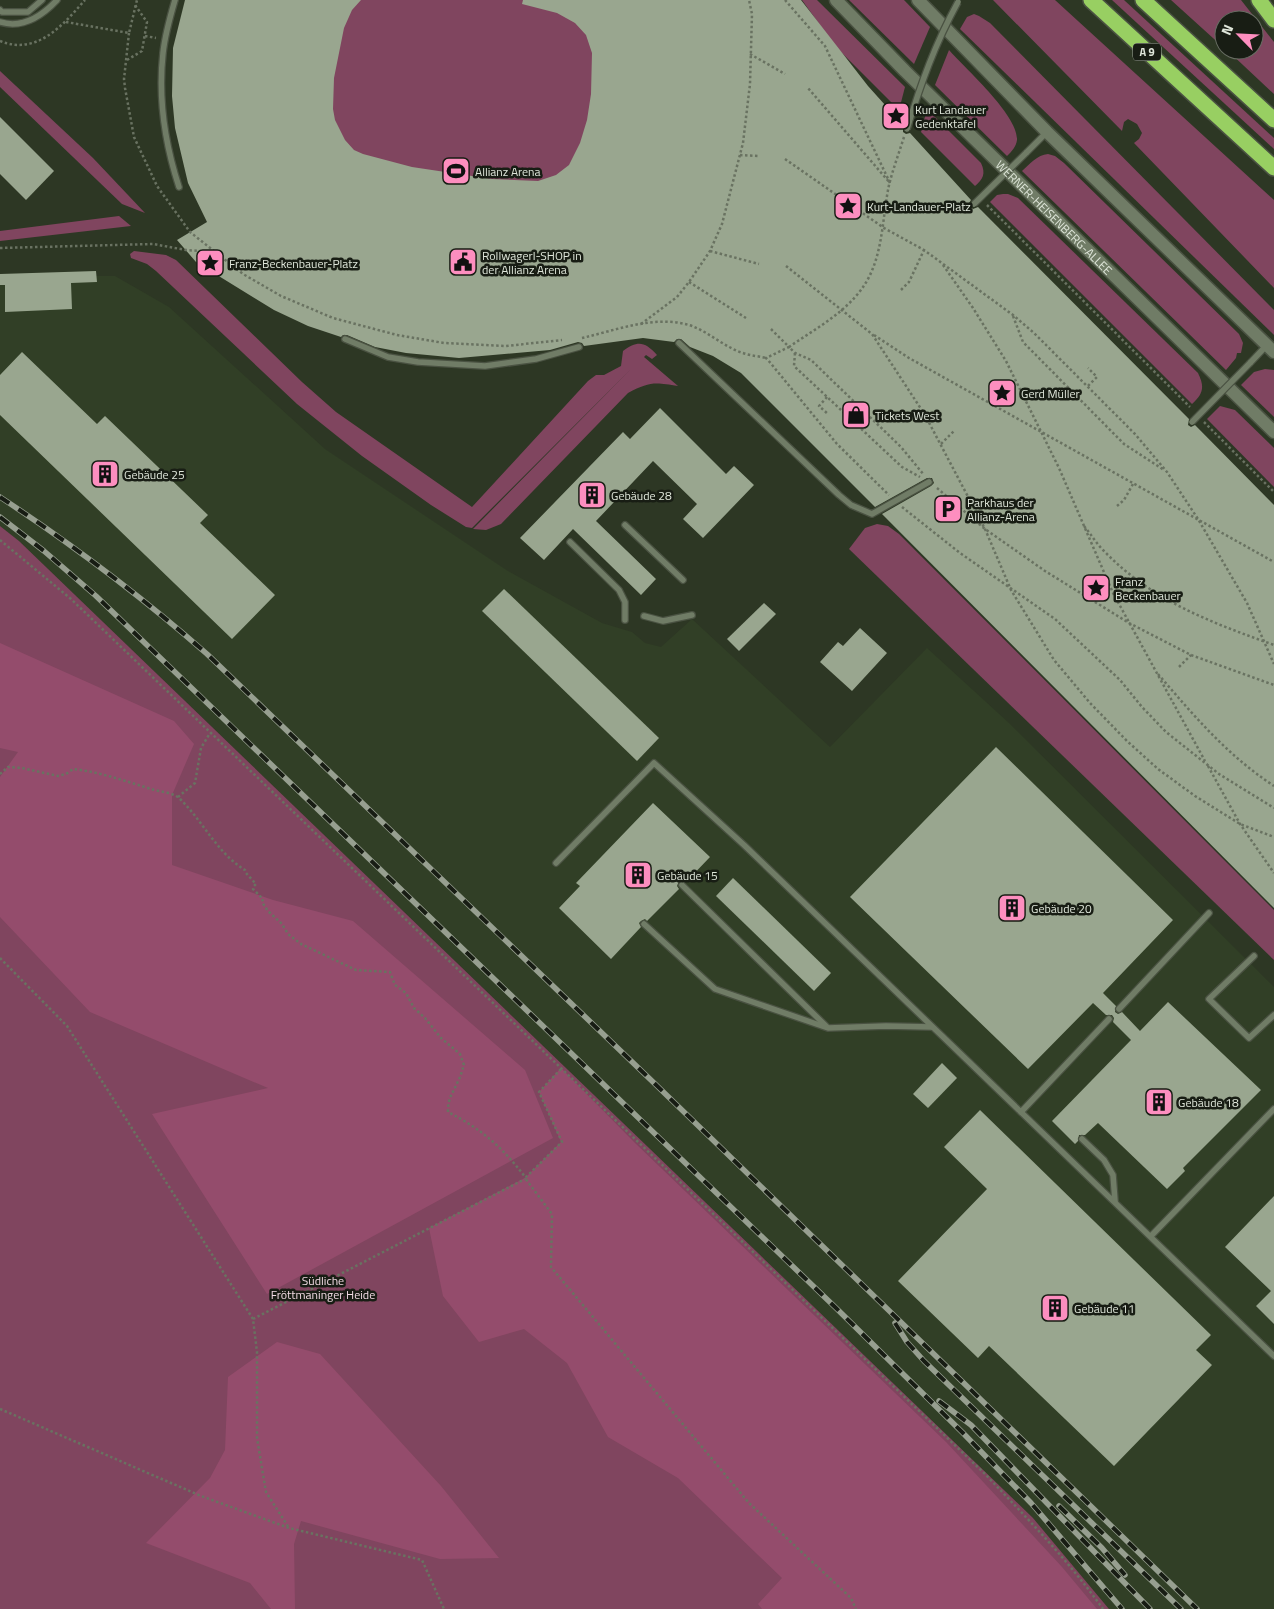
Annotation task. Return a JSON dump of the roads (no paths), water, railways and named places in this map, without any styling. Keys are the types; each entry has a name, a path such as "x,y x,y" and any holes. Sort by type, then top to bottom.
{"highway":[{"name":"A 9","path":"1091,0 1274,168"},
{"path":"1144,0 1274,120"},
{"path":"1259,0 1274,20"}],"street":[{"name":"WERNER-HEISENBERG-ALLEE","path":"836,0 905,72 1274,432"},
{"path":"918,0 1047,132 1270,348"}],"lane":[{"path":"0,10 2,12 28,12 42,0"},
{"path":"0,22 5,24 26,23 46,11 57,0"},
{"path":"175,0 163,53 162,107 171,164 179,187"},
{"path":"907,129 923,76 941,34 959,1"},
{"path":"974,204 1047,132"},
{"path":"345,339 388,356 418,362 485,366 536,358 579,347"},
{"path":"679,343 851,505 872,514 929,482"},
{"path":"1192,422 1250,363 1270,348"},
{"path":"625,525 683,580"},
{"path":"570,542 620,590 625,602 625,620"},
{"path":"644,616 663,621 692,615"},
{"path":"556,863 654,764 751,852 1274,1356"},
{"path":"682,886 828,1028"},
{"path":"1119,1009 1209,913"},
{"path":"644,924 715,989 828,1028 932,1027"},
{"path":"1254,956 1210,999 1249,1038 1274,1015"},
{"path":"1021,1112 1109,1019"},
{"path":"1151,1236 1274,1108"},
{"path":"1082,1139 1104,1160 1114,1175 1114,1201"}],"railway":[{"path":"0,497 106,572 207,654 652,1081 1197,1609"},
{"path":"0,517 44,551 96,596 836,1308 1031,1503 1122,1609"},
{"path":"895,1323 907,1342 924,1361 1181,1609"},
{"path":"939,1401 971,1425 1150,1609"},
{"path":"1059,1506 1102,1548 1125,1575"}],"place":[{"name":"Kurt Landauer Gedenktafel","path":"896,116"},
{"name":"Allianz Arena","path":"456,171"},
{"name":"Kurt-Landauer-Platz","path":"848,206"},
{"name":"Rollwagerl-SHOP in der Allianz Arena","path":"463,262"},
{"name":"Franz-Beckenbauer-Platz","path":"210,263"},
{"name":"Gerd Müller","path":"1002,393"},
{"name":"Tickets West","path":"856,415"},
{"name":"Gebäude 25","path":"105,474"},
{"name":"Gebäude 28","path":"592,495"},
{"name":"Parkhaus der Allianz-Arena","path":"948,509"},
{"name":"Franz Beckenbauer","path":"1096,588"},
{"name":"Gebäude 15","path":"638,875"},
{"name":"Gebäude 20","path":"1012,908"},
{"name":"Gebäude 18","path":"1159,1102"},
{"name":"Gebäude 11","path":"1055,1308"}],"park label":[{"name":"Südliche Fröttmaninger Heide","path":"323,1287"}]}
